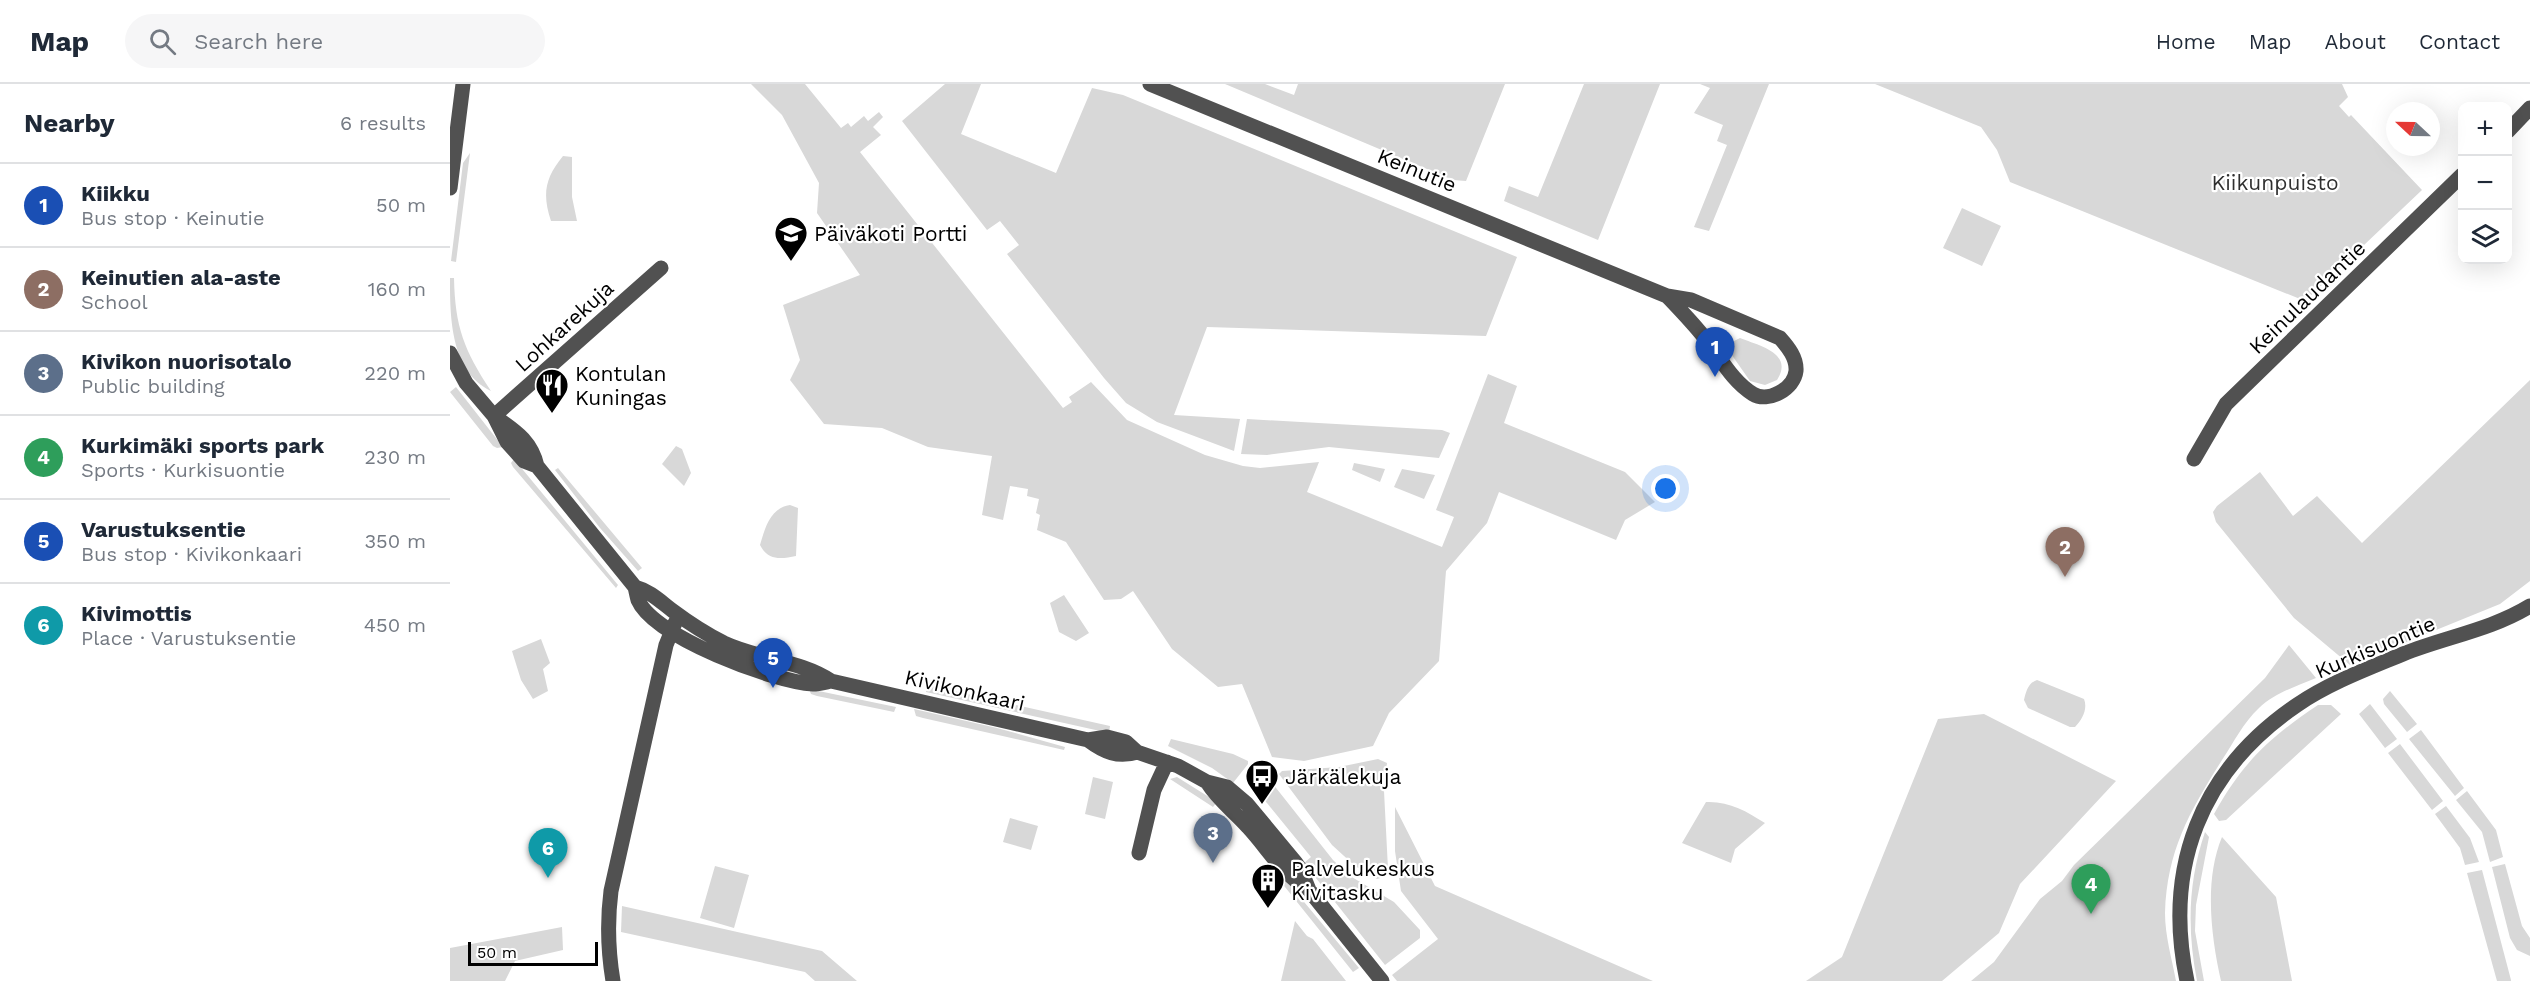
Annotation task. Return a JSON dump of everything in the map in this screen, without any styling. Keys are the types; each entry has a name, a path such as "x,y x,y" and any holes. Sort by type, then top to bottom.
{"street":[{"path":"450,188 463,84"},
{"name":"Keinutie","path":"1150,84 1667,296 1691,300 1780,338 1790,350 1794,360 1796,371 1792,381 1781,392 1769,397 1756,396 1743,388 1706,340 1667,296"},
{"path":"2512,126 2530,108"},
{"name":"Keinulaudantie","path":"2194,459 2226,404 2458,181"},
{"name":"Lohkarekuja","path":"494,416 661,268"},
{"name":"Kivikonkaari","path":"450,353 466,383 494,416 517,432 533,451 537,466 635,587 639,601 649,613 672,631 716,656 759,672 814,684 831,681"},
{"name":"Kivikonkaari","path":"635,587 647,590 679,615 722,642 741,650 817,671 831,681 1088,740 1107,737 1126,742 1137,752 1167,762 1207,782 1227,787 1247,804 1301,870 1309,890 1382,981"},
{"name":"Kurkisuontie","path":"2187,981 2182,956 2179,900 2187,854 2206,805 2232,765 2257,736 2299,703 2351,675 2406,653 2501,621 2530,606"},
{"path":"613,981 608,928 611,891 666,645 679,615"},
{"path":"1139,853 1154,790 1167,762"}],"green space":[{"path":"751,84 805,84 841,128 848,123 851,127 864,116 868,121 879,112 883,117 873,127 881,135 860,152 1063,408 1072,402 1069,397 1091,382 1127,420 1205,455 1243,466 1260,468 1319,462 1307,492 1442,547 1454,517 1436,510 1488,374 1517,386 1504,423 1625,472 1655,502 1625,520 1616,540 1499,492 1487,523 1446,571 1439,661 1389,713 1373,746 1304,761 1272,757 1242,684 1218,687 1172,649 1133,591 1121,599 1104,600 1066,542 1037,530 1040,515 1036,513 1039,499 1027,496 1028,489 1010,486 1003,520 982,515 992,456 928,447 882,428 824,424 790,380 800,360 783,305 860,275 817,213 819,183 782,115"},
{"path":"945,84 981,84 961,134 1056,173 1092,88 1123,95 1517,257 1486,336 1207,327 1174,415 1240,419 1234,451 1157,422 1126,403 1007,254 1019,245 1000,221 987,230 902,121"},
{"path":"1225,84 1265,84 1294,95 1298,84 1505,84 1466,181 1453,180"},
{"path":"1584,84 1660,84 1598,240 1504,201 1509,186 1538,197"},
{"path":"1700,84 1769,84 1709,231 1694,227 1727,145 1717,141 1723,125 1694,113 1710,88"},
{"name":"Kiikunpuisto","path":"1875,84 2342,84 2348,97 2339,106 2349,117 2351,115 2386,152 2386,156 2390,156 2422,190 2305,301 2010,182 1997,150 1981,127"},
{"path":"470,153 456,262 451,261 463,163"},
{"path":"563,156 572,157 572,197 577,221 551,221 548,211 546,194 549,179"},
{"path":"1962,208 2001,226 1982,266 1943,248"},
{"path":"450,278 454,278 456,311 463,338 474,363 491,391 477,382 467,370 460,356 452,325"},
{"path":"1740,338 1765,348 1778,357 1781,371 1777,380 1765,385 1750,381 1729,351 1730,343"},
{"path":"2530,380 2530,581 2500,604 2350,665 2294,618 2216,522 2213,512 2217,506 2260,472 2293,516 2317,496 2362,543"},
{"path":"456,387 503,447 493,446 450,392"},
{"path":"1247,419 1442,430 1450,433 1439,458 1329,447 1267,455 1241,454"},
{"path":"676,446 682,449 691,473 684,486 662,464"},
{"path":"514,459 618,585 616,588 513,467 511,463"},
{"path":"1354,463 1385,469 1380,482 1352,470"},
{"path":"558,468 642,568 638,571 600,528 555,470"},
{"path":"1402,469 1435,475 1424,499 1394,487"},
{"path":"790,505 798,508 796,556 775,558 767,554 760,545 773,514"},
{"path":"1064,595 1089,633 1076,641 1059,632 1050,603"},
{"path":"541,639 550,663 543,669 548,691 533,699 521,680 512,651"},
{"path":"2289,645 2316,678 2272,698 2248,720 2190,814 2175,850 2167,890 2165,922 2176,981 1971,981 1994,962 2040,899 2062,881 2074,865 2265,678"},
{"path":"2037,680 2084,699 2084,714 2075,727 2070,727 2028,708 2024,700 2029,686"},
{"path":"927,685 1110,726 1109,733 926,692"},
{"path":"809,689 896,707 894,712 817,696 811,694"},
{"path":"2390,691 2417,724 2407,732 2384,704 2383,699"},
{"path":"2370,704 2397,739 2385,748 2359,714"},
{"path":"2318,705 2331,705 2341,714 2226,820 2219,821 2214,814 2235,780 2258,752 2285,728"},
{"path":"914,709 997,728 1065,747 1064,750 923,718 916,716"},
{"path":"1984,714 2116,781 2020,884 1999,933 1942,981 1806,981 1842,957 1938,719"},
{"path":"2421,730 2464,788 2455,796 2409,739"},
{"path":"1171,739 1233,754 1248,761 1248,764 1233,783 1212,768 1168,746"},
{"path":"2400,744 2443,801 2432,810 2388,753"},
{"path":"1378,759 1387,763 1384,791 1388,869 1384,877 1377,879 1355,866 1332,845 1279,774 1282,771 1339,767"},
{"path":"1261,773 1269,779 1333,860 1350,876 1394,902 1420,930 1420,938 1385,965 1304,863 1311,857 1267,803 1250,787"},
{"path":"1093,777 1113,782 1105,819 1085,814"},
{"path":"1177,777 1217,802 1213,807 1170,779"},
{"path":"2467,791 2496,830 2503,857 2490,862 2482,832 2456,800"},
{"path":"1706,802 1730,805 1765,823 1735,849 1731,863 1682,843"},
{"path":"2446,806 2470,838 2479,862 2465,865 2460,848 2435,814"},
{"path":"1395,807 1435,886 1653,981 1397,981 1392,975 1438,939 1401,891 1395,851"},
{"path":"1010,818 1038,826 1031,850 1003,842"},
{"path":"2205,832 2209,837 2196,905 2195,931 2204,981 2197,981 2192,943 2192,887"},
{"path":"2222,837 2276,897 2292,981 2221,981 2214,946 2211,890 2216,854"},
{"path":"2505,864 2522,926 2530,938 2530,956 2517,950 2510,938 2492,867"},
{"path":"715,866 749,875 734,928 700,918"},
{"path":"2482,870 2511,981 2497,981 2467,873"},
{"path":"1285,879 1359,968 1353,972 1281,882"},
{"path":"622,906 822,951 857,981 815,981 805,972 621,932"},
{"path":"1295,921 1307,936 1313,939 1346,981 1281,981"},
{"path":"562,927 563,950 515,961 505,981 450,981 450,948"}],"place":[{"name":"Päiväkoti Portti","path":"791,262"},
{"name":"Kiikku","path":"1715,377"},
{"name":"Kontulan Kuningas","path":"552,414"},
{"name":"Keinutien ala-aste","path":"2065,577"},
{"name":"Varustuksentie","path":"773,688"},
{"name":"Järkälekuja","path":"1262,805"},
{"name":"Kivikon nuorisotalo","path":"1213,863"},
{"name":"Kivimottis","path":"548,878"},
{"name":"Palvelukeskus Kivitasku","path":"1268,909"},
{"name":"Kurkimäki sports park","path":"2091,914"}]}
